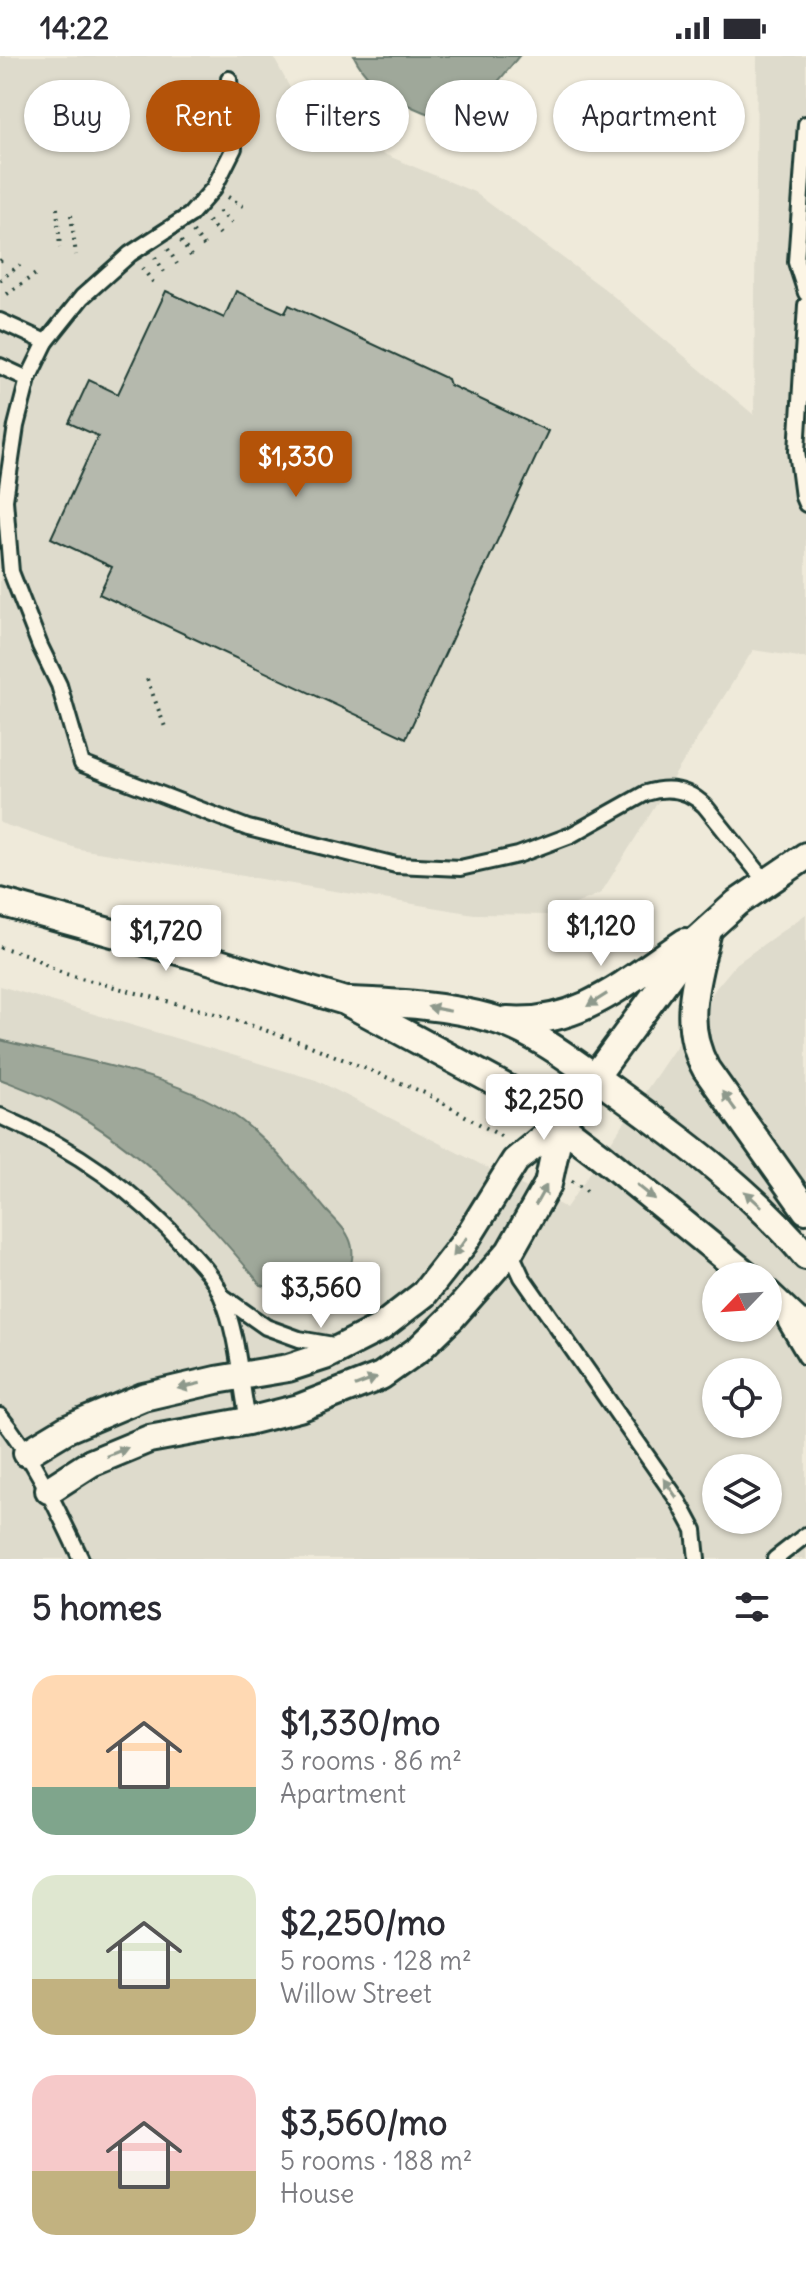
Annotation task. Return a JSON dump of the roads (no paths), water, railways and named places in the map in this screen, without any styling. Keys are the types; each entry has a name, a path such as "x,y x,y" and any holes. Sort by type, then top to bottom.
{"street":[{"path":"345,1001 407,1003 493,1019 537,1021 582,1009 708,926 806,856"},
{"path":"0,902 345,1001 525,1098 561,1123 731,1262"},
{"path":"27,1453 67,1429 143,1397 288,1368 343,1347 380,1328 424,1294 464,1243 515,1161 561,1123 683,955 708,926"},
{"path":"708,926 692,1008 691,1028 695,1046 706,1069 806,1210"},
{"path":"493,1019 547,1045 595,1077 739,1186 773,1218 806,1256"},
{"path":"49,1490 91,1463 149,1439 248,1421 299,1408 381,1376 419,1349 452,1317 510,1251 548,1184 561,1123"},
{"path":"782,1307 806,1330"}],"lane":[{"path":"229,79 234,148 214,188 190,215 104,275 46,342 28,379 14,434 5,500 11,572 59,685 82,764 248,828 396,865 422,867 460,868 518,855 571,835 646,793 677,790 697,798 705,806 766,882"},
{"path":"806,124 796,262 806,293"},
{"path":"806,305 797,451 806,504"},
{"path":"0,321 46,342"},
{"path":"0,366 28,379"},
{"path":"0,1116 43,1134 114,1180 168,1226 210,1275 222,1296 231,1329 248,1421"},
{"path":"510,1251 522,1277 679,1502 694,1530 697,1559"},
{"path":"222,1296 266,1327 299,1339 343,1347"},
{"path":"782,1316 806,1357"},
{"path":"0,1416 49,1490 81,1559"},
{"path":"775,1559 806,1535"}]}
